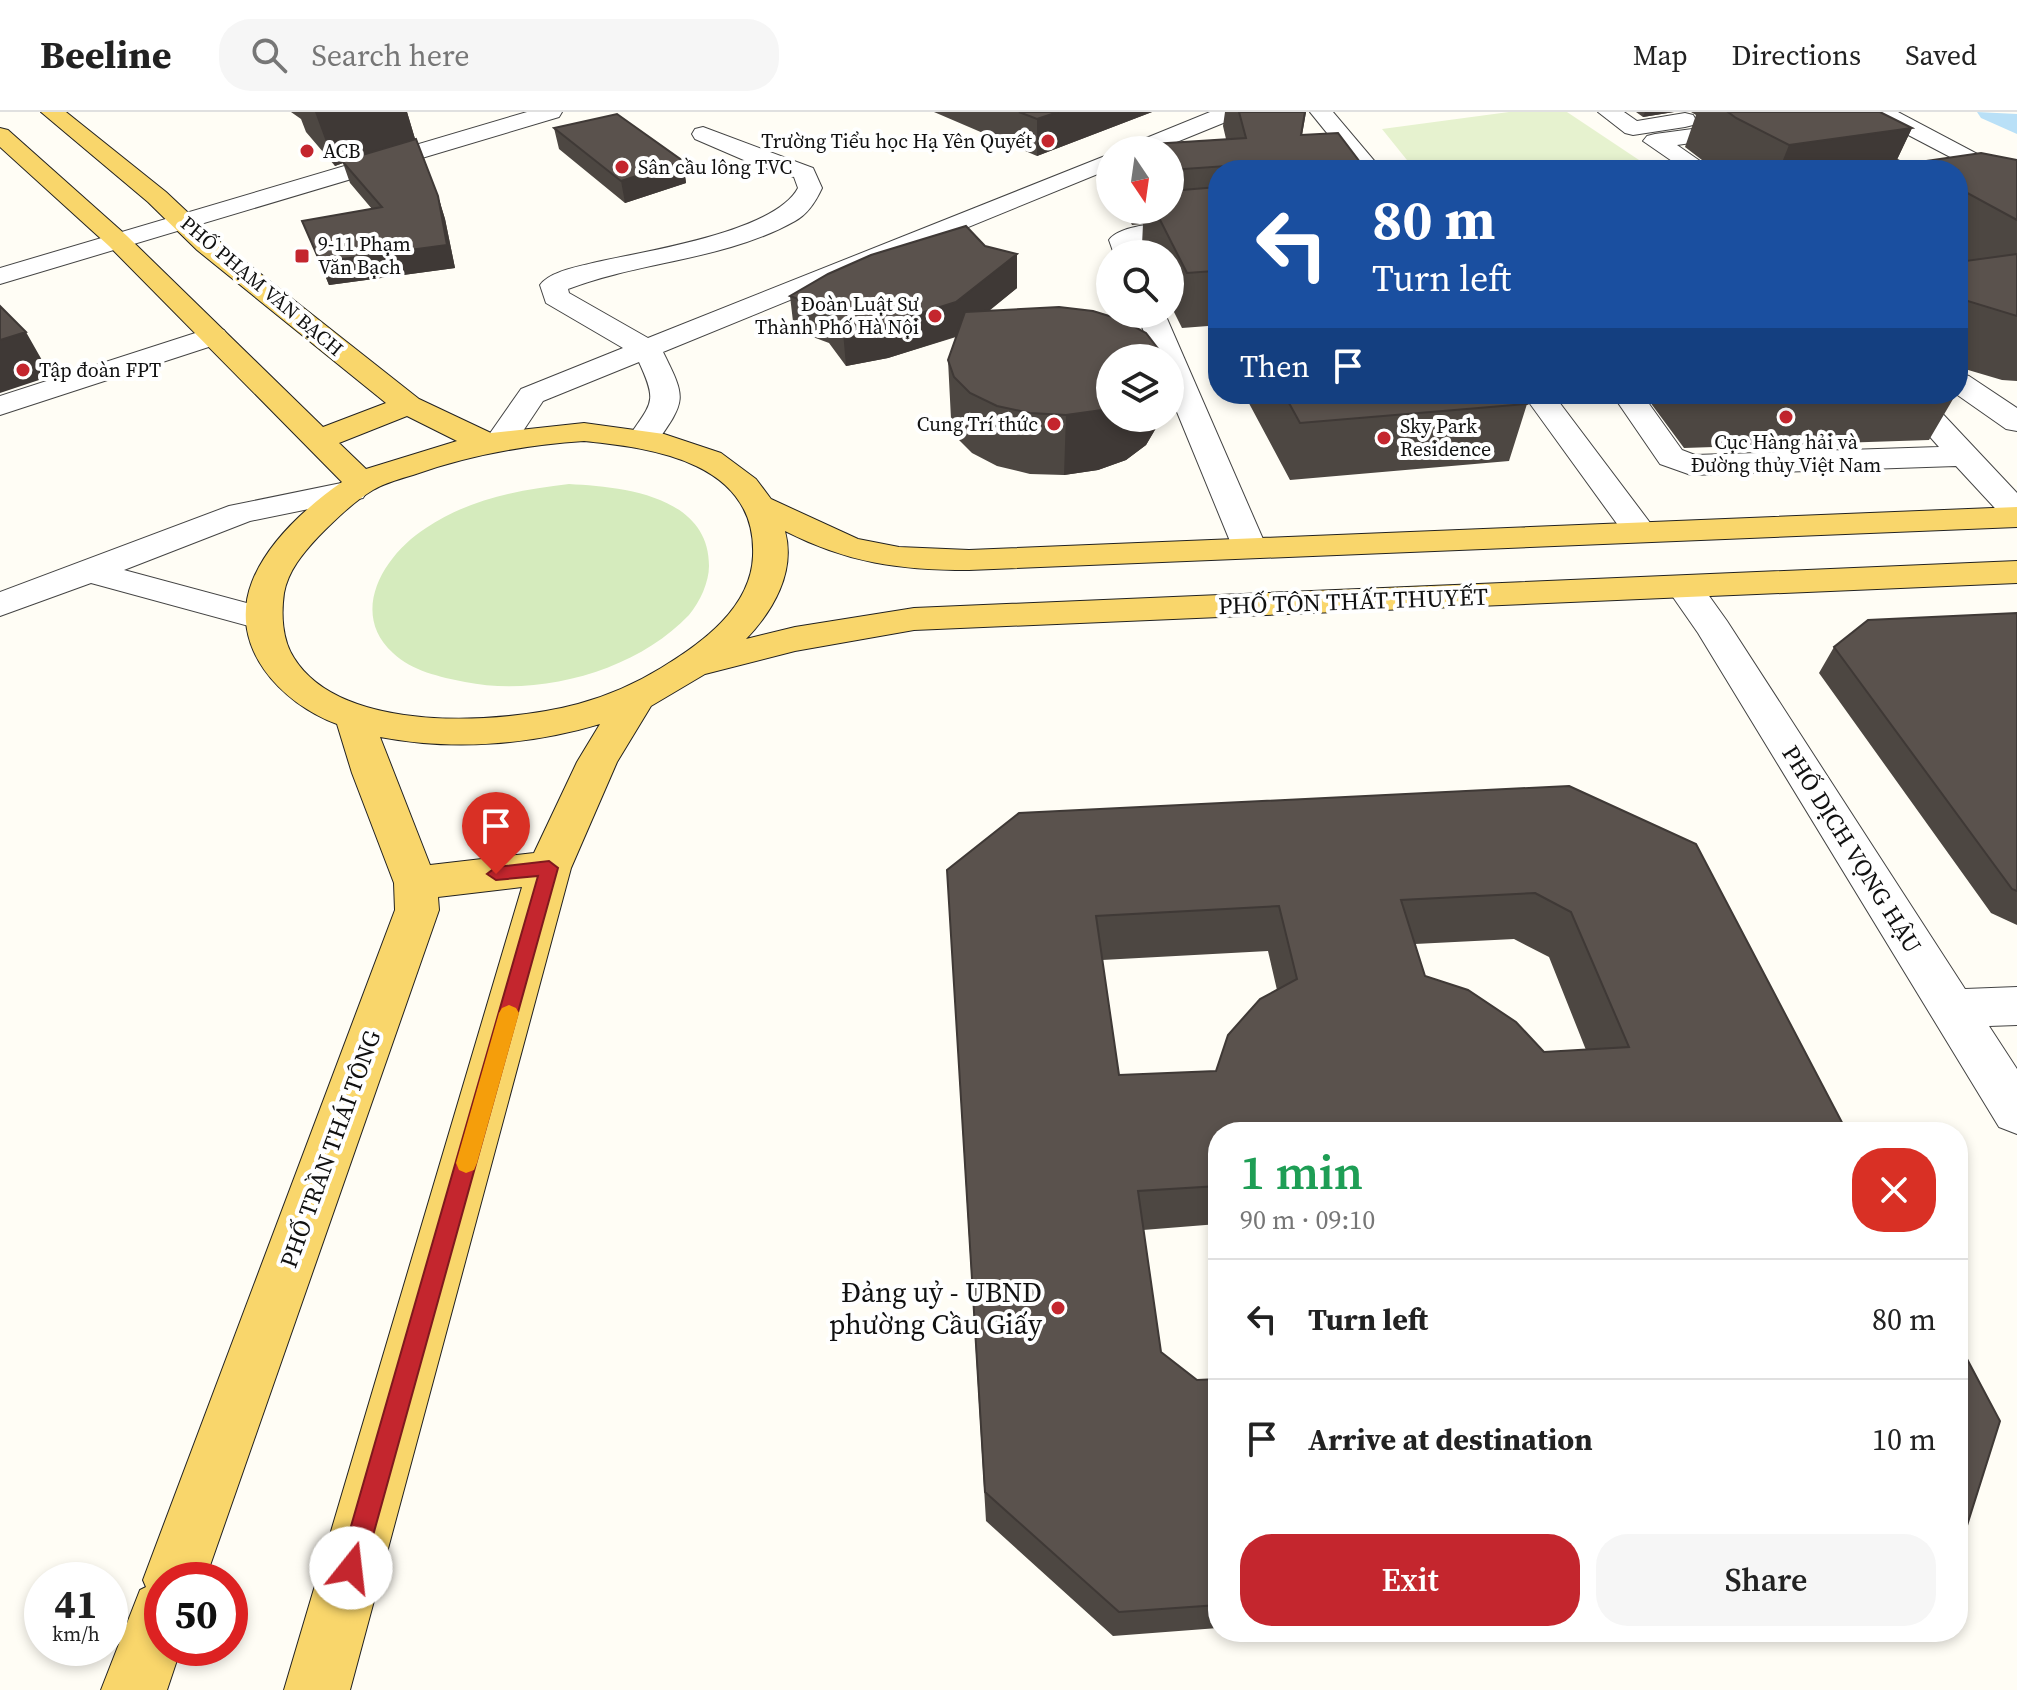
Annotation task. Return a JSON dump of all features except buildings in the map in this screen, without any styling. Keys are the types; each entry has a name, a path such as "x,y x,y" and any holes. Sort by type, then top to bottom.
{"main road":[{"name":"PHỐ PHẠM VĂN BẠCH","path":"52,112 183,221 206,244 408,405 493,440"},
{"path":"0,135 118,241 321,439 356,487"},
{"path":"321,439 408,405"},
{"path":"584,432 644,438 676,446 713,462 741,482 762,507 772,536 771,567 757,600 731,633 693,665 637,696 591,714 536,726 471,732 408,729 354,716 315,698 287,675 269,648 263,619 268,583 285,554 314,522 356,487 444,452 493,440 584,432"},
{"path":"762,507 830,540 873,554 908,559 969,560 2017,514"},
{"path":"1773,527 1816,581"},
{"name":"PHỐ TÔN THẤT THUYẾT","path":"693,665 795,639 914,619 2017,572"},
{"path":"317,1690 549,868 597,762 637,696"},
{"name":"PHỐ TRẦN THÁI TÔNG","path":"181,1562 417,910 416,883 372,773 354,716"},
{"path":"416,883 549,868"},
{"path":"134,1690 144,1662"}],"street":[{"path":"0,276 551,112"},
{"path":"1171,136 1230,112"},
{"path":"1321,112 1362,160"},
{"path":"1609,112 1633,128 1743,112"},
{"path":"1685,160 1655,141 1869,112"},
{"path":"1881,112 2017,185"},
{"path":"1810,120 1881,160"},
{"path":"644,438 666,403 667,390 648,350 556,297 554,285 586,273 737,237 789,215 804,200 810,188 805,173 761,159 703,134"},
{"path":"493,440 532,395 1096,167"},
{"path":"1968,177 1995,173"},
{"path":"1122,240 1131,235 1208,229"},
{"path":"0,406 93,369 214,336"},
{"path":"1968,389 2017,422"},
{"path":"1184,392 1249,546"},
{"path":"1545,404 1640,532"},
{"path":"1634,404 1671,457 1691,465 1965,456"},
{"path":"1916,404 2017,514"},
{"path":"0,605 241,513 356,487"},
{"path":"88,571 263,619"},
{"name":"PHỐ DỊCH VỌNG HẬU","path":"1684,587 2017,1112"},
{"path":"1953,1009 2017,1006"}],"green space":[{"path":"1509,112 1567,112 1639,160 1407,160 1382,129"},
{"path":"569,484 637,493 679,510 695,524 705,542 709,566 703,592 689,615 667,635 615,665 555,682 524,686 494,686 436,675 418,669 393,653 380,637 373,620 373,602 386,568 411,539 442,518 477,503 531,489"}],"waterway":[{"path":"1991,112 2017,125"}],"slow traffic":[{"path":"466,1163 509,1013"}],"place":[{"name":"Trường Tiểu học Hạ Yên Quyết","path":"1048,141"},
{"name":"ACB","path":"307,151"},
{"name":"Sân cầu lông TVC","path":"622,167"},
{"name":"9-11 Phạm Văn Bạch","path":"302,256"},
{"name":"Đoàn Luật Sư Thành Phố Hà Nội","path":"935,316"},
{"name":"Tập đoàn FPT","path":"23,370"},
{"name":"Cục Hàng hải và Đường thủy Việt Nam","path":"1786,417"},
{"name":"Cung Trí thức","path":"1054,424"},
{"name":"Sky Park Residence","path":"1384,438"},
{"name":"Đảng uỷ - UBND phường Cầu Giấy","path":"1058,1308"}],"route":[{"path":"351,1568 549,868 496,874"}]}
